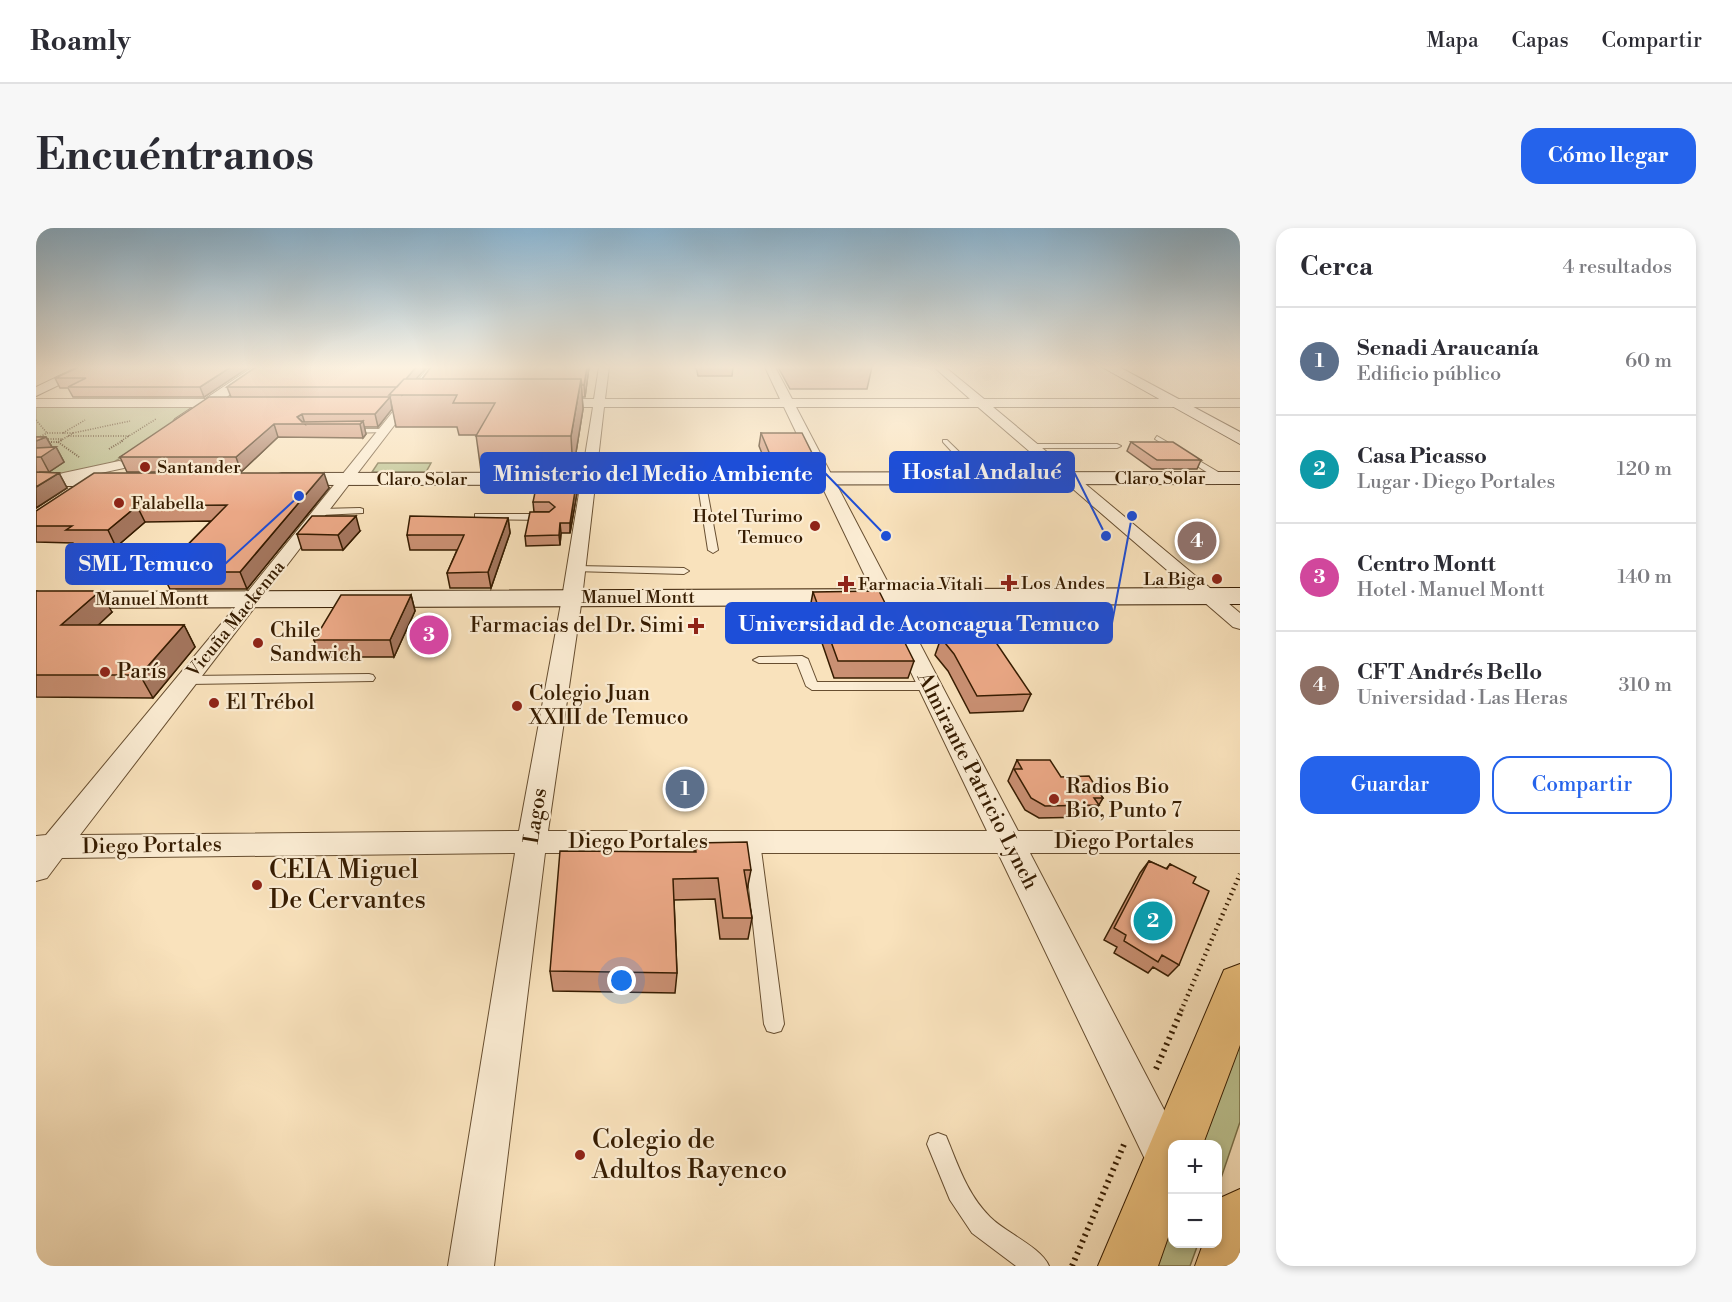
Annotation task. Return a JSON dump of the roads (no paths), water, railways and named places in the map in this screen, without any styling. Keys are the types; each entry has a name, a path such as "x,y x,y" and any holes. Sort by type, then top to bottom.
{"main road":[{"path":"1177,1140 1240,985"},
{"path":"1128,1266 1168,1163"},
{"path":"1225,1266 1240,1218"}],"street":[{"path":"166,432 191,415"},
{"name":"Vicuña Mackenna","path":"42,854 188,680 396,415"},
{"name":"Lagos","path":"471,1266 532,842 572,598 580,516 597,415"},
{"name":"Almirante Patricio Lynch","path":"794,415 1008,842 1168,1145"},
{"path":"996,415 1240,623"},
{"path":"1197,415 1240,439"},
{"path":"72,497 124,461"},
{"path":"43,480 124,461"},
{"name":"Claro Solar","path":"264,479 1231,478"},
{"path":"43,480 146,480"},
{"name":"Manuel Montt","path":"36,600 1240,596"},
{"name":"Diego Portales","path":"42,854 532,842 1240,842"}],"lane":[{"path":"340,431 384,431"},
{"path":"1157,438 1231,478"},
{"path":"945,441 981,478"},
{"path":"1032,446 1118,446"},
{"path":"700,479 713,550"},
{"path":"321,512 360,512"},
{"path":"478,516 550,517"},
{"path":"576,569 684,571"},
{"path":"759,660 802,659 812,686 930,686"},
{"path":"188,680 369,678"},
{"path":"752,842 774,1024"},
{"path":"938,1144 954,1185 977,1219 989,1232 1036,1266"}],"place":[{"name":"Santander","path":"145,467"},
{"name":"SML Temuco","path":"299,496"},
{"name":"Falabella","path":"119,503"},
{"name":"Universidad de Aconcagua Temuco","path":"1132,516"},
{"name":"Hotel Turimo Temuco","path":"815,526"},
{"name":"Ministerio del Medio Ambiente","path":"886,536"},
{"name":"Hostal Andalué","path":"1106,536"},
{"name":"CFT Andrés Bello","path":"1197,541"},
{"name":"La Biga","path":"1217,579"},
{"name":"Los Andes","path":"1009,583"},
{"name":"Farmacia Vitali","path":"846,584"},
{"name":"Farmacias del Dr. Simi","path":"696,626"},
{"name":"Centro Montt","path":"429,635"},
{"name":"Chile Sandwich","path":"258,643"},
{"name":"París","path":"105,672"},
{"name":"El Trébol","path":"214,703"},
{"name":"Colegio Juan XXIII de Temuco","path":"517,706"},
{"name":"Senadi Araucanía","path":"685,789"},
{"name":"Radios Bio Bio, Punto 7","path":"1054,799"},
{"name":"CEIA Miguel De Cervantes","path":"257,885"},
{"name":"Casa Picasso","path":"1153,921"},
{"name":"Colegio de Adultos Rayenco","path":"580,1155"}]}
